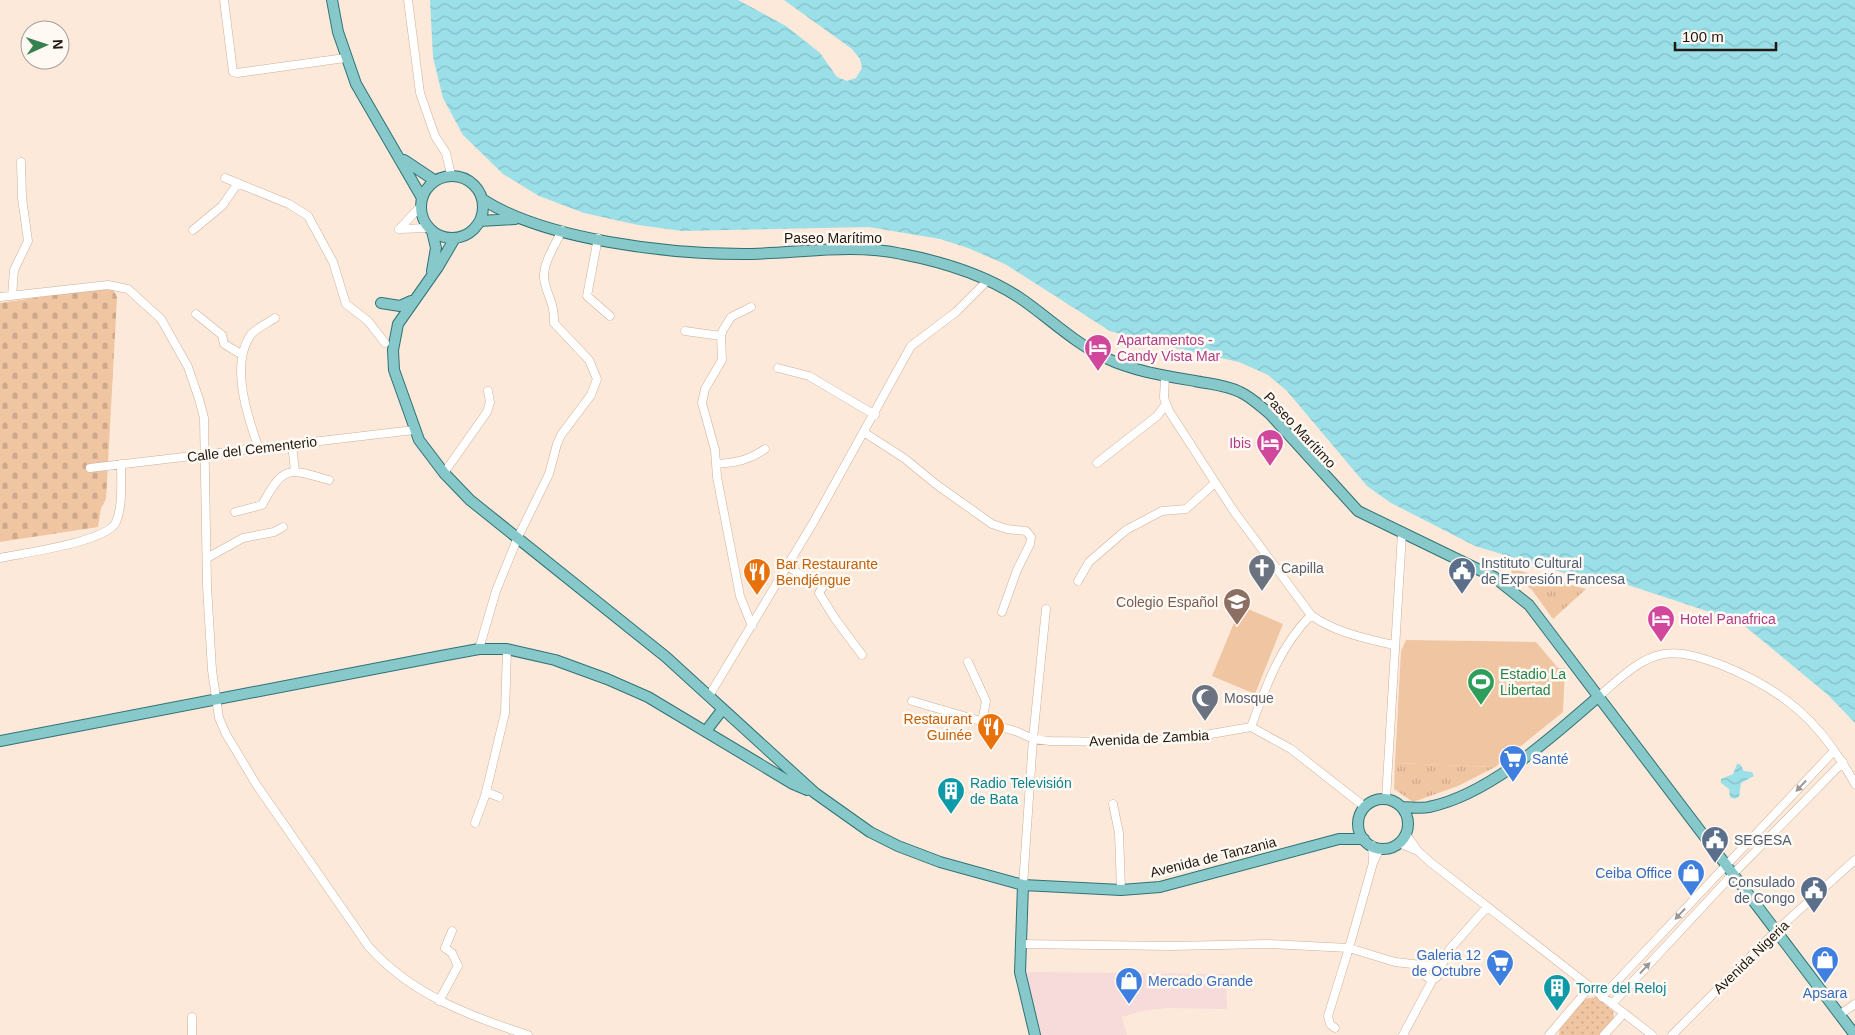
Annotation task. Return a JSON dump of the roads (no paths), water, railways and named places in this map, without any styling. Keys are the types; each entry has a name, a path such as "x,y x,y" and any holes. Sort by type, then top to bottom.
{"main road":[{"path":"332,0 345,58 356,84 398,155 421,202 421,214 430,229 436,256 431,274"},
{"path":"398,155 434,180"},
{"path":"421,202 434,180 451,175 464,178 473,183 482,199 480,220 470,232 455,238 443,237 430,229"},
{"name":"Paseo Marítimo","path":"482,199 497,209 562,230 666,250 742,254 852,250 900,253 940,262 988,280 1019,297 1106,358 1166,376 1229,387 1254,400 1270,414 1358,511 1494,577 1529,605 1855,1035"},
{"name":"Paseo Marítimo","path":"480,220 524,219"},
{"path":"455,238 398,324 394,350 394,370 414,430 444,473 470,500 659,651 815,793"},
{"path":"381,303 400,306 412,301"},
{"path":"0,741 479,649 507,649 555,660 627,687 706,731 792,784 815,793"},
{"path":"1408,823 1428,807 1484,785 1511,769 1598,697"},
{"path":"706,731 722,710"},
{"name":"Avenida de Tanzania","path":"815,793 870,832 898,846 948,865 1023,885 1122,890 1160,887 1339,839 1372,844"},
{"path":"1402,807 1408,823 1406,834 1399,843 1390,848 1372,844 1359,822 1365,807 1378,799 1386,799 1402,807 1428,807"},
{"name":"Avenida de Tanzania","path":"1339,839 1359,822"},
{"path":"1023,885 1020,972 1035,1035"}],"street":[{"path":"225,0 232,68 237,73 345,58"},
{"path":"408,0 420,93 435,136 446,153 451,175"},
{"path":"12,296 14,270 28,241 22,198 21,162"},
{"path":"225,178 289,204 308,216 333,262 346,304 368,321 385,343"},
{"path":"193,230 222,206 238,183"},
{"path":"421,202 399,228 430,229"},
{"path":"479,649 496,592 518,537 531,514 549,474 561,435 591,395 597,379 589,360 554,323 555,310 544,274 548,258 562,230"},
{"path":"598,238 586,296 610,316"},
{"path":"709,696 875,416 911,346 956,312 988,280"},
{"path":"0,297 108,285 128,289 161,319 188,367 204,418 207,558 216,700 219,718 241,760 370,946 386,966 439,1001 486,1021 528,1035"},
{"path":"751,307 731,317 721,336 722,360 705,389 702,403 712,434 724,520 740,596 752,626"},
{"path":"196,314 222,335 224,344 241,354"},
{"path":"259,449 244,404 241,354 250,334 275,318"},
{"path":"685,331 721,336"},
{"path":"778,368 809,376 875,416"},
{"path":"1166,376 1166,404 1215,483 1276,570 1311,615 1324,624 1345,633 1394,645"},
{"path":"444,473 487,412 490,402 488,391"},
{"path":"1097,464 1157,416 1166,404"},
{"name":"Calle del Cementerio","path":"90,468 414,430"},
{"path":"865,433 904,458 937,485 992,524 1007,529 1026,531 1030,537 1030,544 1002,612"},
{"path":"292,445 295,471"},
{"path":"716,464 744,461 765,449"},
{"path":"0,558 45,551 107,533 116,522 119,506 121,464"},
{"path":"234,512 262,505 275,482 287,472 295,471 329,480"},
{"path":"1078,581 1089,562 1126,530 1162,512 1186,509 1215,483"},
{"path":"207,558 243,538 274,532 283,527"},
{"path":"1386,799 1402,533"},
{"path":"787,566 810,580 818,579 824,585 819,593 862,655"},
{"path":"1023,885 1033,739 1046,609"},
{"path":"1311,615 1297,629 1276,663 1251,727 1291,749 1365,807"},
{"path":"475,823 486,792 505,713 507,649"},
{"path":"1598,697 1640,664 1654,656 1677,653 1701,657 1746,674 1776,691 1812,722 1843,762 1855,784"},
{"path":"968,662 986,701 982,722"},
{"name":"Avenida de Zambia","path":"912,701 1033,739 1118,742 1165,740 1251,727"},
{"path":"1602,997 1834,751"},
{"path":"1612,1004 1733,874 1843,762"},
{"path":"486,792 499,797"},
{"path":"1113,804 1120,840 1122,890"},
{"path":"1778,811 1787,819"},
{"path":"1406,834 1418,851 1652,1035"},
{"path":"1399,843 1418,851"},
{"path":"1335,1028 1330,1024 1328,1016 1373,863 1372,844"},
{"name":"Avenida Nigeria","path":"1672,1035 1777,930 1855,860"},
{"path":"1426,974 1427,968 1446,955 1487,907"},
{"path":"439,1001 458,966 452,953 445,948 452,931"},
{"path":"1020,944 1268,944 1349,948 1395,962 1431,965 1439,971"},
{"path":"1403,1035 1433,979 1438,976 1446,955"},
{"path":"1414,965 1433,979"},
{"path":"1548,1035 1590,987"},
{"path":"1839,1015 1855,1004"},
{"path":"1604,1035 1624,1013"},
{"path":"192,1017 192,1035"}],"water":[{"path":"430,0 1855,0 1855,723 1828,695 1740,622 1601,576 1584,579 1475,546 1391,503 1367,486 1287,391 1268,375 1239,362 1157,344 1110,331 1005,264 968,248 940,239 869,227 682,231 638,225 584,213 539,196 503,174 463,135 443,98 433,57"},
{"path":"1737,764 1740,764 1744,771 1752,772 1754,776 1741,783 1739,797 1734,799 1730,797 1729,789 1721,783 1721,779 1733,774"}],"place":[{"name":"Apartamentos - Candy Vista Mar","path":"1098,372"},
{"name":"Ibis","path":"1270,467"},
{"name":"Capilla","path":"1262,592"},
{"name":"Instituto Cultural de Expresión Francesa","path":"1462,595"},
{"name":"Bar Restaurante Bendjéngue","path":"757,596"},
{"name":"Colegio Español","path":"1237,626"},
{"name":"Hotel Panafrica","path":"1661,643"},
{"name":"Estadio La Libertad","path":"1481,706"},
{"name":"Mosque","path":"1205,722"},
{"name":"Restaurant Guinée","path":"991,751"},
{"name":"Santé","path":"1513,783"},
{"name":"Radio Televisión de Bata","path":"951,815"},
{"name":"SEGESA","path":"1715,864"},
{"name":"Ceiba Office","path":"1691,897"},
{"name":"Consulado de Congo","path":"1814,914"},
{"name":"Apsara","path":"1825,984"},
{"name":"Galeria 12 de Octubre","path":"1500,987"},
{"name":"Mercado Grande","path":"1129,1005"},
{"name":"Torre del Reloj","path":"1557,1012"}]}
